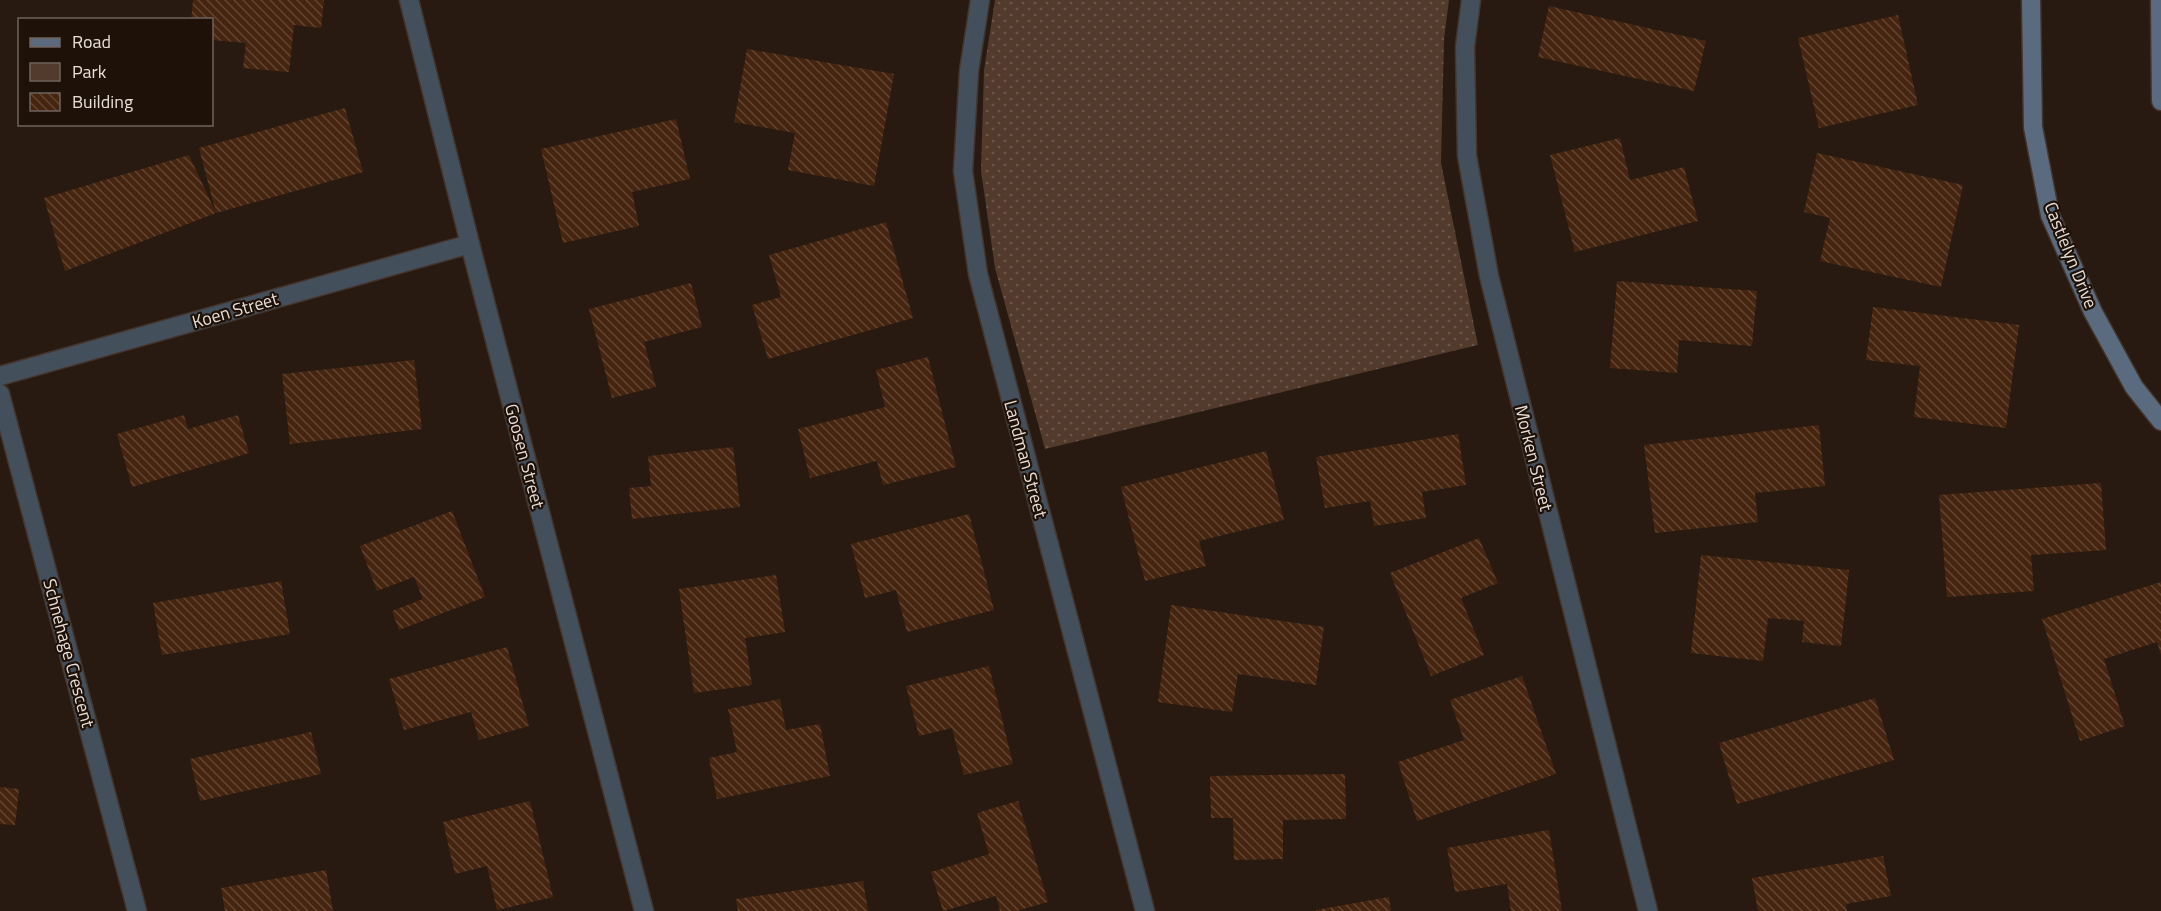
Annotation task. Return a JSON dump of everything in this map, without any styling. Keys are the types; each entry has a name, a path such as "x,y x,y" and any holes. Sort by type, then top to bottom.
{"street":[{"name":"Goosen Street","path":"409,0 470,244 644,911"},
{"name":"Landman Street","path":"980,0 969,71 963,171 978,274 1145,911"},
{"name":"Morken Street","path":"1471,0 1465,47 1467,156 1487,265 1648,911"},
{"name":"Castlelyn Drive","path":"2031,0 2033,127 2050,215 2093,312 2134,387 2161,421"},
{"path":"2160,0 2161,101"},
{"name":"Koen Street","path":"0,376 470,244"},
{"name":"Schnehage Crescent","path":"0,394 137,911"}],"green space":[{"path":"995,0 1449,0 1444,39 1441,163 1478,345 1045,449 995,268 981,171 984,70"}],"building":[{"path":"193,0 324,0 321,28 294,25 289,72 243,68 246,43 213,40 213,18 191,18"},
{"path":"1549,6 1706,41 1694,91 1538,57"},
{"path":"1898,15 1918,105 1819,128 1798,38"},
{"path":"747,49 894,74 874,186 788,170 795,133 734,122"},
{"path":"345,108 363,172 216,213 199,148"},
{"path":"676,119 690,179 632,192 639,226 563,243 541,149"},
{"path":"1620,138 1630,180 1684,167 1698,221 1575,252 1550,155"},
{"path":"1817,153 1963,185 1941,287 1820,261 1830,218 1804,212"},
{"path":"189,155 216,213 65,271 44,198"},
{"path":"886,222 913,318 768,359 752,305 781,297 769,255"},
{"path":"1617,281 1757,291 1752,346 1679,340 1677,373 1610,368"},
{"path":"691,283 702,327 644,342 656,387 612,398 589,309"},
{"path":"1873,307 2019,325 2006,428 1914,417 1920,366 1866,360"},
{"path":"928,357 956,467 883,485 877,461 810,478 798,429 885,407 876,370"},
{"path":"414,360 422,429 290,444 282,374"},
{"path":"184,415 188,429 238,415 249,453 132,487 117,434"},
{"path":"1819,425 1825,486 1755,493 1758,522 1655,533 1644,445"},
{"path":"1458,434 1466,485 1422,492 1426,518 1374,526 1370,501 1325,508 1316,457"},
{"path":"733,447 740,507 632,519 629,488 651,486 648,456"},
{"path":"1266,451 1284,520 1199,541 1206,566 1145,581 1121,487"},
{"path":"2101,483 2106,550 2031,555 2034,591 1947,597 1939,495"},
{"path":"452,511 485,597 399,630 392,611 423,599 414,577 377,591 360,546"},
{"path":"969,514 994,610 907,632 896,590 865,598 851,544"},
{"path":"1479,538 1498,583 1461,598 1484,655 1431,676 1390,573"},
{"path":"1701,555 1849,570 1841,646 1802,642 1804,621 1768,618 1763,661 1691,653"},
{"path":"776,575 785,632 745,638 752,685 694,693 679,589"},
{"path":"281,581 290,634 162,655 153,603"},
{"path":"2161,582 2161,655 2157,642 2104,659 2125,726 2080,741 2042,619"},
{"path":"1171,605 1324,627 1316,685 1238,674 1232,712 1158,702"},
{"path":"507,647 529,726 479,740 471,712 404,730 389,679"},
{"path":"989,666 1013,764 964,775 952,728 919,736 906,686"},
{"path":"1522,676 1556,774 1417,821 1398,762 1464,740 1450,700"},
{"path":"1875,698 1894,760 1737,804 1719,743"},
{"path":"780,699 786,730 820,724 830,776 717,799 709,758 737,752 728,709"},
{"path":"311,732 321,774 200,801 190,759"},
{"path":"1345,774 1346,819 1283,820 1283,859 1234,860 1233,818 1211,818 1210,776"},
{"path":"0,787 19,789 15,825 0,824"},
{"path":"530,801 553,897 497,910 487,866 455,874 443,822"},
{"path":"1018,801 1048,902 1016,911 1000,911 996,896 943,911 931,872 989,854 977,813"},
{"path":"1549,830 1562,911 1511,911 1507,884 1455,892 1447,848"},
{"path":"1883,856 1891,896 1846,904 1847,911 1758,911 1752,878"},
{"path":"326,870 333,911 225,911 221,888"},
{"path":"863,881 868,911 738,911 736,899"},
{"path":"1389,897 1391,911 1316,911 1316,910"}]}
